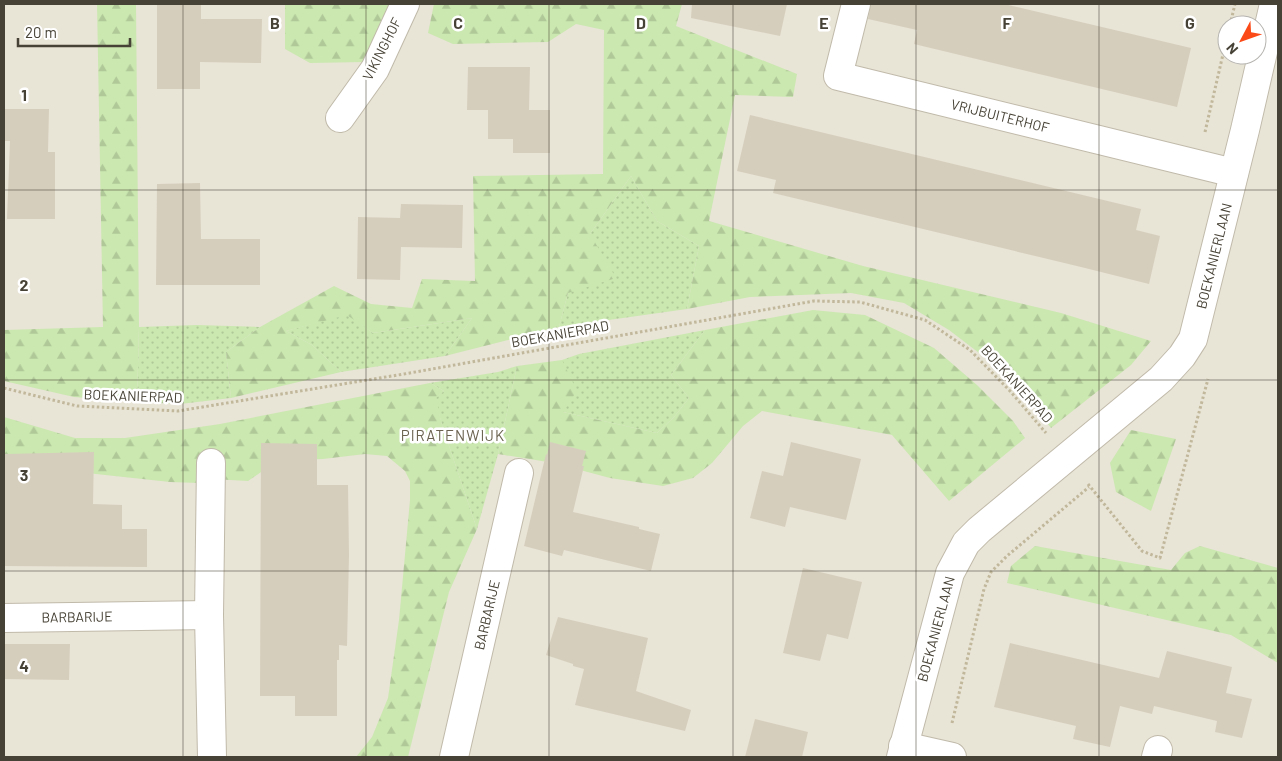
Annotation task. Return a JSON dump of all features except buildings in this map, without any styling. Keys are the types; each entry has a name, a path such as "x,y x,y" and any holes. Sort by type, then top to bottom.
{"street":[{"name":"VIKINGHOF","path":"340,118 375,68 405,4"},
{"name":"VRIJBUITERHOF","path":"856,4 838,76 1234,173"},
{"name":"BOEKANIERLAAN","path":"902,752 950,573 966,544 979,530 1066,456 1161,379 1182,356 1193,339 1274,4"},
{"path":"211,463 209,615 212,757"},
{"name":"BARBARIJE","path":"454,757 520,473"},
{"name":"BARBARIJE","path":"4,618 209,615"},
{"path":"902,752 948,756"}],"path":[{"path":"1197,164 1220,65"},
{"name":"BOEKANIERPAD","path":"4,388 77,406 178,411 404,374 675,324 814,301 860,302 925,320 970,350 1010,391 1066,456"},
{"path":"1066,456 1142,551 1160,558 1210,371"},
{"path":"948,756 984,589 991,572 1089,486"}],"shaded area":[{"path":"4,4 1278,4 1278,757 4,757"}],"green space":[{"path":"97,4 136,4 139,327 137,402 74,397 4,381 4,330 103,327"},
{"path":"285,4 390,4 365,62 310,63 285,49"},
{"path":"434,4 682,4 676,26 797,74 793,97 735,95 709,221 863,266 1061,313 1151,341 1131,365 1051,428 1025,395 1000,369 949,330 904,303 851,293 750,297 687,309 699,246 657,221 631,176 590,234 616,278 568,293 559,327 445,356 472,318 373,333 347,315 286,331 312,345 341,372 231,398 226,352 260,327 334,286 371,304 412,308 422,279 475,281 473,176 603,174 604,30 576,24 548,42 453,44 428,33"},
{"path":"631,176 657,221 699,246 687,309 559,327 568,293 590,234"},
{"path":"813,310 865,315 934,348 977,385 1013,421 1025,438 949,501 892,435 762,411 743,426 712,463 693,478 663,486 610,478 554,463 498,454 517,366 562,360 577,391 563,412 657,433 674,417 689,398 671,375 705,330"},
{"path":"347,314 373,333 472,318 445,356 341,372 312,345 286,331"},
{"path":"197,325 260,327 226,352 231,398 180,404 137,402 139,327"},
{"path":"705,330 671,375 689,398 674,417 657,433 563,412 562,360 579,354"},
{"path":"517,366 498,454 477,529 442,425 435,398 444,391 430,383 498,372"},
{"path":"430,383 444,391 436,398 442,425 477,529 449,592 408,757 356,757 372,737 388,698 399,620 410,481 405,471 387,456 365,454 323,459 283,460 248,481 212,479 199,483 170,482 4,465 4,417 75,438 125,438 220,424"},
{"path":"1131,430 1176,439 1151,511 1116,492 1110,463"},
{"path":"1035,546 1171,570 1185,553 1200,546 1278,568 1278,663 1231,635 1007,583 1011,566"}],"district":[{"name":"PIRATENWIJK","path":"453,436"}]}
